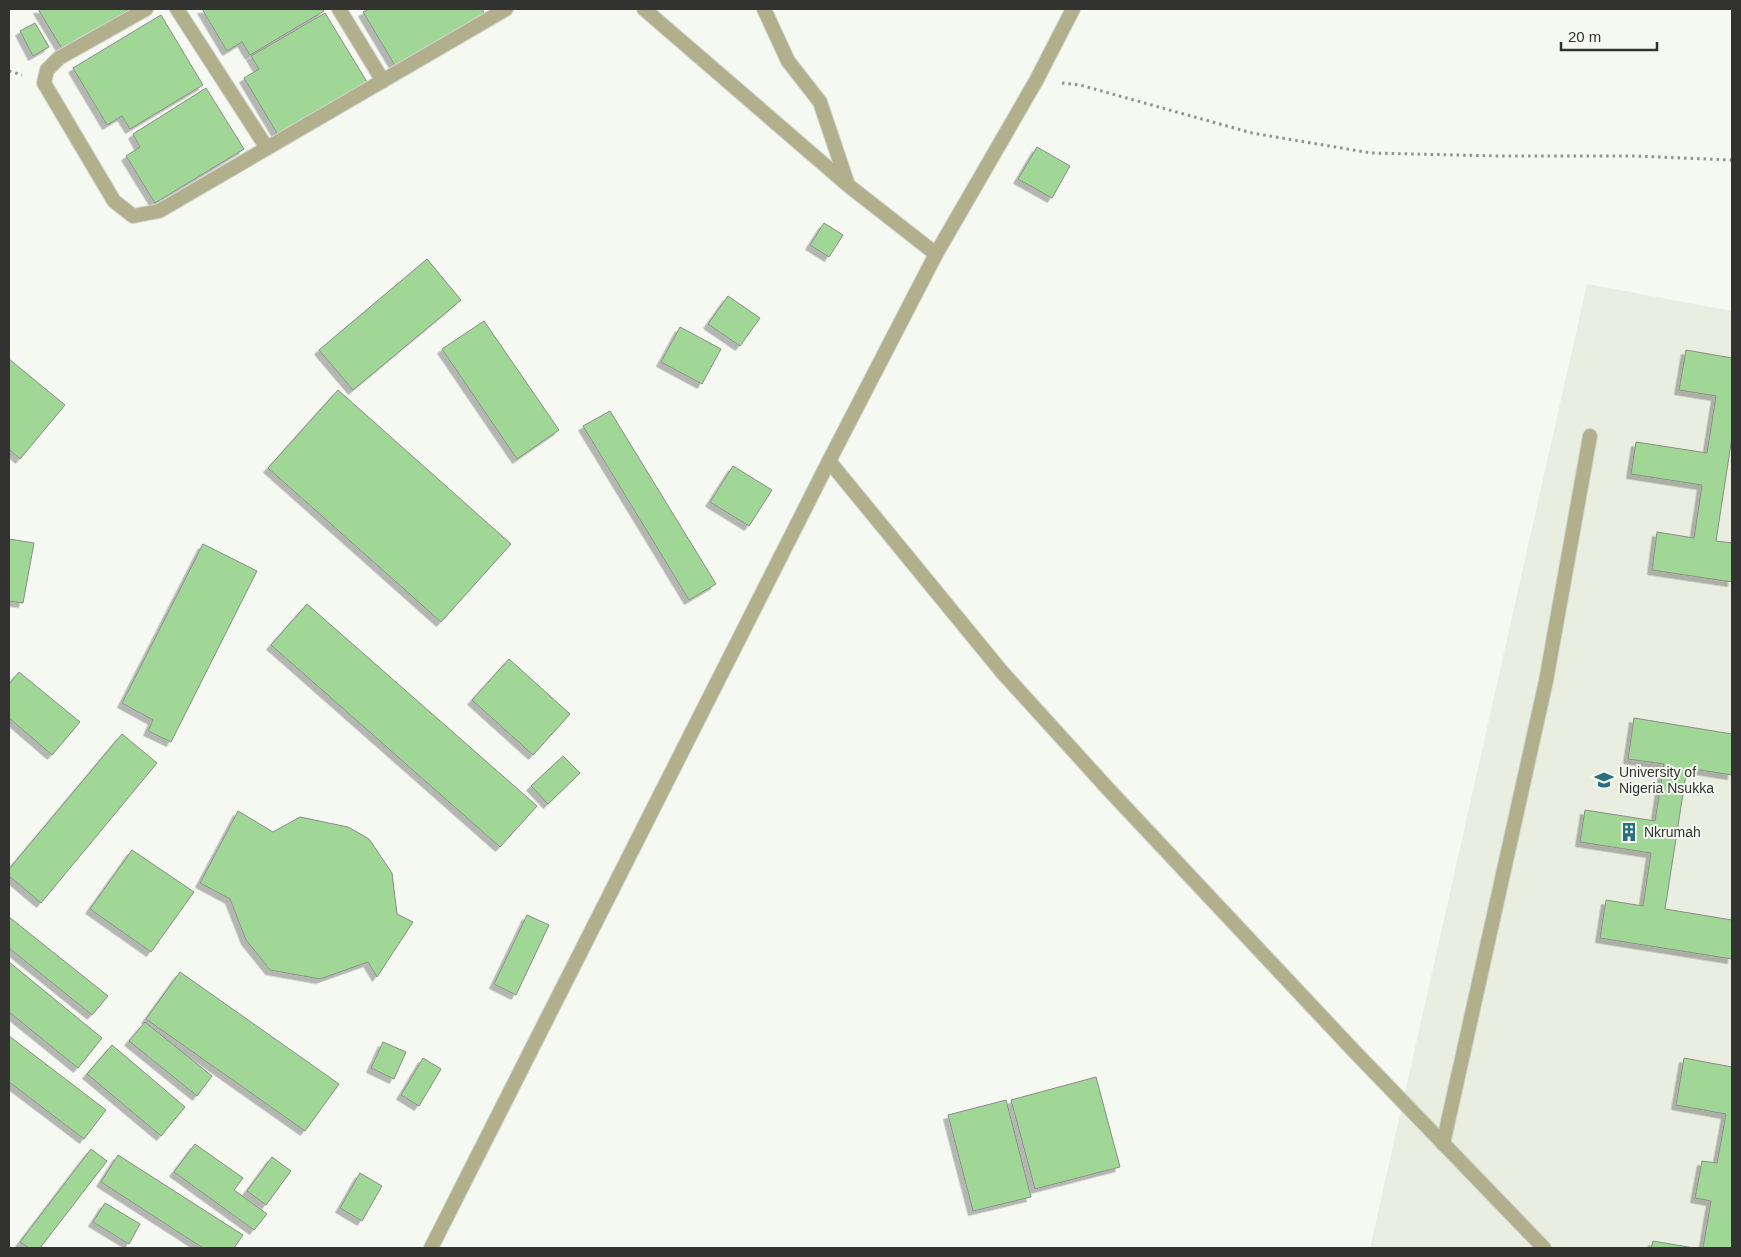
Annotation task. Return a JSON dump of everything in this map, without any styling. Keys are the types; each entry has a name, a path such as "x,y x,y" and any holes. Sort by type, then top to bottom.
{"street":[{"path":"146,9 59,58 47,70 44,82 114,201 133,216 159,211 506,9"},
{"path":"178,9 267,148"},
{"path":"338,9 383,80"},
{"path":"644,9 849,186 936,254"},
{"path":"764,9 788,61 820,102 849,186"},
{"path":"431,1248 829,461 936,254 1036,81 1073,9"},
{"path":"1443,1144 1546,681 1590,436"},
{"path":"829,461 1002,672 1123,806 1544,1248"}],"path":[{"path":"1036,81 1080,85 1252,133 1371,153 1500,156 1633,156 1732,160"}],"shaded area":[{"name":"University of Nigeria Nsukka","path":"1587,284 1732,311 1732,1248 1370,1248"}],"building":[{"path":"38,9 130,9 62,49"},
{"path":"202,9 322,9 324,11 250,55 242,42 227,51"},
{"path":"369,9 482,9 486,16 397,69 363,12"},
{"path":"325,13 367,82 278,135 244,78 259,69 251,56"},
{"path":"161,15 203,85 130,129 122,116 107,125 73,68"},
{"path":"35,23 49,47 33,56 20,31"},
{"path":"206,88 244,149 155,203 126,156 140,147 133,134"},
{"path":"1037,147 1070,166 1052,198 1018,179"},
{"path":"824,223 843,235 829,257 810,245"},
{"path":"427,259 461,300 353,390 319,350"},
{"path":"728,296 760,318 740,346 708,324"},
{"path":"484,321 559,430 517,459 442,349"},
{"path":"680,327 721,349 702,384 661,362"},
{"path":"1686,350 1732,358 1732,437 1716,541 1732,543 1732,582 1652,570 1657,532 1694,538 1702,485 1631,474 1636,442 1707,453 1716,396 1679,390"},
{"path":"9,359 65,405 20,459 9,449"},
{"path":"338,390 511,544 441,622 268,468"},
{"path":"610,411 716,584 689,600 583,426"},
{"path":"733,466 772,490 749,526 710,502"},
{"path":"9,539 34,543 23,603 9,601"},
{"path":"203,544 257,571 171,742 148,731 153,720 122,703"},
{"path":"307,604 537,806 500,847 271,645"},
{"path":"509,659 570,714 533,755 472,700"},
{"path":"19,672 80,722 52,755 9,718 9,684"},
{"name":"Nkrumah","path":"1634,718 1732,734 1732,775 1687,768 1665,909 1732,920 1732,959 1600,938 1606,900 1643,906 1651,853 1580,842 1585,810 1655,821 1664,764 1628,759"},
{"path":"122,734 157,763 41,903 9,876 9,869"},
{"path":"563,756 580,773 548,804 531,786"},
{"path":"238,811 273,832 300,817 348,827 369,839 392,873 397,914 413,922 377,977 368,962 320,979 270,970 246,940 230,899 200,883"},
{"path":"132,850 194,892 151,952 90,909"},
{"path":"527,915 549,925 516,995 494,984"},
{"path":"9,917 108,996 92,1015 9,948"},
{"path":"9,962 102,1038 78,1068 9,1012"},
{"path":"180,972 339,1084 305,1131 146,1019"},
{"path":"145,1022 212,1076 197,1096 129,1041"},
{"path":"9,1036 106,1110 84,1139 9,1082"},
{"path":"383,1042 406,1052 394,1079 371,1068"},
{"path":"112,1045 185,1107 161,1136 87,1074"},
{"path":"423,1058 441,1069 419,1106 401,1095"},
{"path":"1684,1058 1732,1067 1732,1248 1703,1248 1711,1201 1695,1198 1702,1161 1717,1163 1726,1114 1676,1105"},
{"path":"1096,1077 1120,1167 1035,1189 1011,1100"},
{"path":"1006,1100 1031,1197 973,1211 948,1115"},
{"path":"195,1144 243,1178 234,1190 267,1214 254,1230 174,1172"},
{"path":"91,1149 107,1161 40,1248 29,1248 20,1242"},
{"path":"118,1155 243,1235 234,1248 203,1248 101,1182"},
{"path":"272,1157 291,1171 266,1205 247,1191"},
{"path":"360,1173 382,1186 362,1221 340,1208"},
{"path":"105,1203 140,1224 129,1244 93,1222"},
{"path":"1653,1241 1694,1248 1651,1248"}],"place":[{"name":"University of Nigeria Nsukka","path":"1604,780"},
{"name":"Nkrumah","path":"1629,832"}]}
